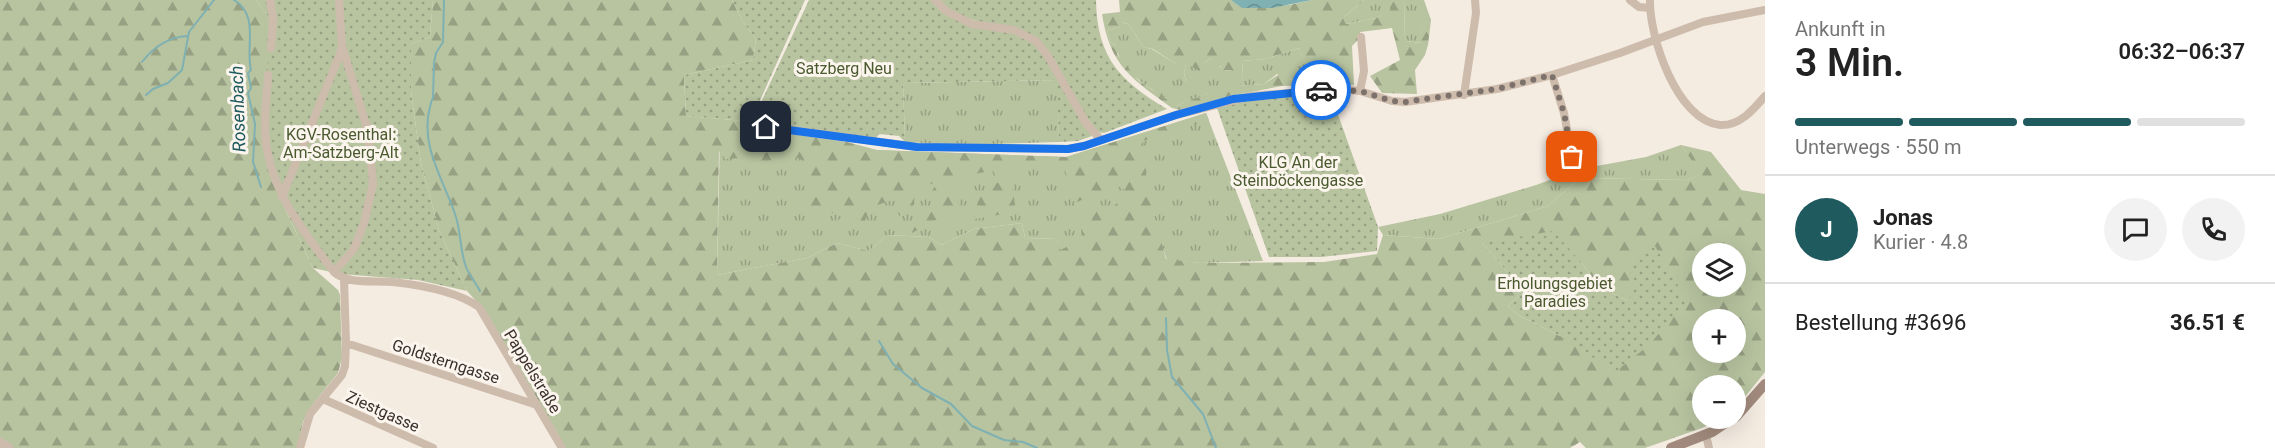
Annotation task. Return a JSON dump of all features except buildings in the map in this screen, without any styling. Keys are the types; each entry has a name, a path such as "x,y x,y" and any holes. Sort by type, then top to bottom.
{"main road":[{"path":"1746,405 1765,384"},
{"path":"1671,448 1716,429"}],"street":[{"path":"270,0 273,18 271,48"},
{"path":"334,272 354,249 364,223 373,184 368,130 342,46 339,0"},
{"path":"935,0 949,13 972,24 1014,30 1027,34 1036,41 1048,56 1086,123 1101,140"},
{"path":"1464,95 1476,13 1475,0"},
{"path":"1630,0 1639,7 1650,4 1655,40 1681,97 1690,108 1720,125 1743,118 1765,96"},
{"path":"752,127 928,148 1025,147 1058,150 1076,148 1233,99 1319,90 1360,91 1392,101 1464,95 1497,89 1599,61 1703,22 1765,10"},
{"path":"1360,91 1364,71 1361,37"},
{"path":"282,197 342,46"},
{"path":"268,75 266,142 272,173 282,197 334,272 344,279 345,366 342,375 310,414 300,448"},
{"path":"1552,75 1564,113 1572,157"},
{"name":"Pappelstraße","path":"344,279 396,282 463,298 479,307 562,448"},
{"name":"Goldsterngasse","path":"346,343 537,405"},
{"name":"Ziestgasse","path":"323,399 433,448"},
{"path":"1706,435 1709,448"},
{"path":"0,442 9,448"}],"green space":[{"path":"0,0 256,0 270,19 285,209 313,268 338,290 340,295 342,358 338,373 310,408 303,422 297,448 0,448"},
{"name":"KGV-Rosenthal: Am-Satzberg-Alt","path":"256,0 433,0 430,37 411,44 411,91 421,164 439,230 467,291 418,280 340,274 313,268 263,162 270,19"},
{"path":"433,0 732,0 743,22 756,39 753,60 684,75 686,116 746,121 745,131 761,136 777,132 847,142 877,150 1066,157 1206,113 1209,120 1143,141 1148,193 1166,259 1200,263 1324,262 1377,254 1383,235 1439,239 1548,206 1580,178 1688,180 1701,174 1681,145 1711,152 1741,190 1765,194 1765,372 1746,396 1746,375 1692,375 1692,429 1699,429 1645,448 1586,448 1580,442 1570,448 566,448 486,312 467,291 439,230 421,164 411,91 411,44 430,37","holes":["719,151 725,159 744,158 764,161 798,158 815,167 804,182 807,204 819,216 847,210 837,222 864,223 871,207 896,199 899,216 914,205 915,186 937,183 930,194 934,201 932,210 914,221 912,233 935,220 958,228 959,205 954,191 958,181 979,173 993,171 999,182 972,197 978,201 974,219 1016,212 1012,184 1000,164 1064,167 1075,203 1116,185 1128,192 1114,206 1080,214 1082,240 1060,250 1057,239 1025,238 1022,223 974,229 941,245 929,237 887,235 869,251 837,243 807,258 717,275","1482,243 1582,263 1599,287 1628,301 1560,336 1520,316 1508,306 1519,296 1518,284"]},
{"path":"732,0 805,0 758,105 752,127 746,127 745,121 686,116 684,75 753,60 756,39 743,22"},
{"name":"Satzberg Neu","path":"809,0 933,0 949,16 970,23 985,23 960,15 938,0 1096,0 1101,38 1114,66 1136,88 1167,109 1104,133 1097,132 1080,119 1092,136 1078,141 1059,142 1057,80 903,83 905,142 899,136 879,134 876,138 758,122 757,111"},
{"path":"1119,0 1231,0 1243,8 1289,5 1312,0 1364,0 1343,18 1346,24 1376,18 1390,10 1390,0 1404,0 1405,41 1421,43 1423,19 1431,20 1425,55 1415,70 1417,94 1382,93 1370,76 1400,60 1392,28 1360,32 1361,37 1352,46 1354,85 1282,86 1230,96 1180,110 1172,108 1145,88 1125,70 1117,59 1111,47 1106,32 1102,14 1120,12","holes":["1122,22 1128,24 1144,47 1153,49 1176,64 1181,83 1186,83 1184,73 1186,64 1200,71 1204,63 1211,58 1213,68 1221,66 1221,71 1232,70 1226,81 1226,85 1230,88 1213,94 1208,93 1178,106 1163,97 1159,76 1155,76 1154,91 1138,80 1117,54 1124,45 1121,42 1116,45 1110,42 1107,30 1122,27","1299,48 1311,76 1290,80 1281,73 1264,84 1240,86 1243,77 1242,61 1265,59"]},
{"path":"1364,0 1390,0 1391,10 1376,18 1346,24 1343,18"},
{"path":"1404,0 1424,0 1431,20 1423,20 1422,43 1405,41"},
{"path":"1121,22 1128,24 1144,47 1152,49 1176,64 1186,82 1184,73 1186,64 1204,63 1211,58 1225,71 1232,70 1231,88 1213,95 1208,93 1178,106 1173,104 1138,79 1123,64 1116,45 1110,42 1107,30 1121,27"},
{"path":"1299,48 1312,76 1289,80 1277,74 1264,84 1239,86 1243,77 1242,61 1265,59"},
{"path":"1058,80 1059,142 963,145 905,142 903,83"},
{"name":"KLG An der Steinböckengasse","path":"1330,92 1378,227 1377,251 1321,257 1269,257 1217,108 1259,99"},
{"path":"1206,113 1263,261 1200,263 1167,260 1163,248 1059,251 1057,239 1025,238 1022,223 974,229 941,245 929,237 887,235 869,251 837,243 807,258 717,275 720,134 877,150 1066,157"},
{"path":"1681,145 1702,174 1688,180 1580,178 1548,206 1439,239 1383,235 1378,227 1440,214 1580,169 1646,157"},
{"name":"Erholungsgebiet Paradies","path":"1553,231 1582,263 1599,287 1628,301 1637,284 1626,266 1655,246 1687,301 1649,345 1615,372 1560,336 1520,316 1508,306 1519,296 1518,284 1482,243"}],"water":[{"path":"1231,0 1312,0 1272,8 1242,8"}],"waterway":[{"path":"146,95 153,89 168,83 182,70 189,32 214,0"},
{"name":"Rosenbach","path":"234,0 247,14 249,23 251,70 248,73 251,88 248,93 255,124 253,162 261,187"},
{"path":"444,0 443,42 436,53 434,63 433,98 427,125 428,139 435,165 456,217 466,267 480,291"},
{"path":"142,62 162,44 187,36"},
{"path":"1166,318 1167,350 1172,377 1203,414 1216,448"},
{"path":"879,341 893,364 922,388 951,404 972,426 1004,440 1023,442 1037,448"}],"way so far":[{"path":"1321,90 1360,91 1392,101 1405,102 1497,89 1552,75 1564,113 1572,157"}],"route":[{"path":"766,127 917,147 947,149 1037,147 1058,150 1084,146 1176,115 1233,99 1321,90"}]}
